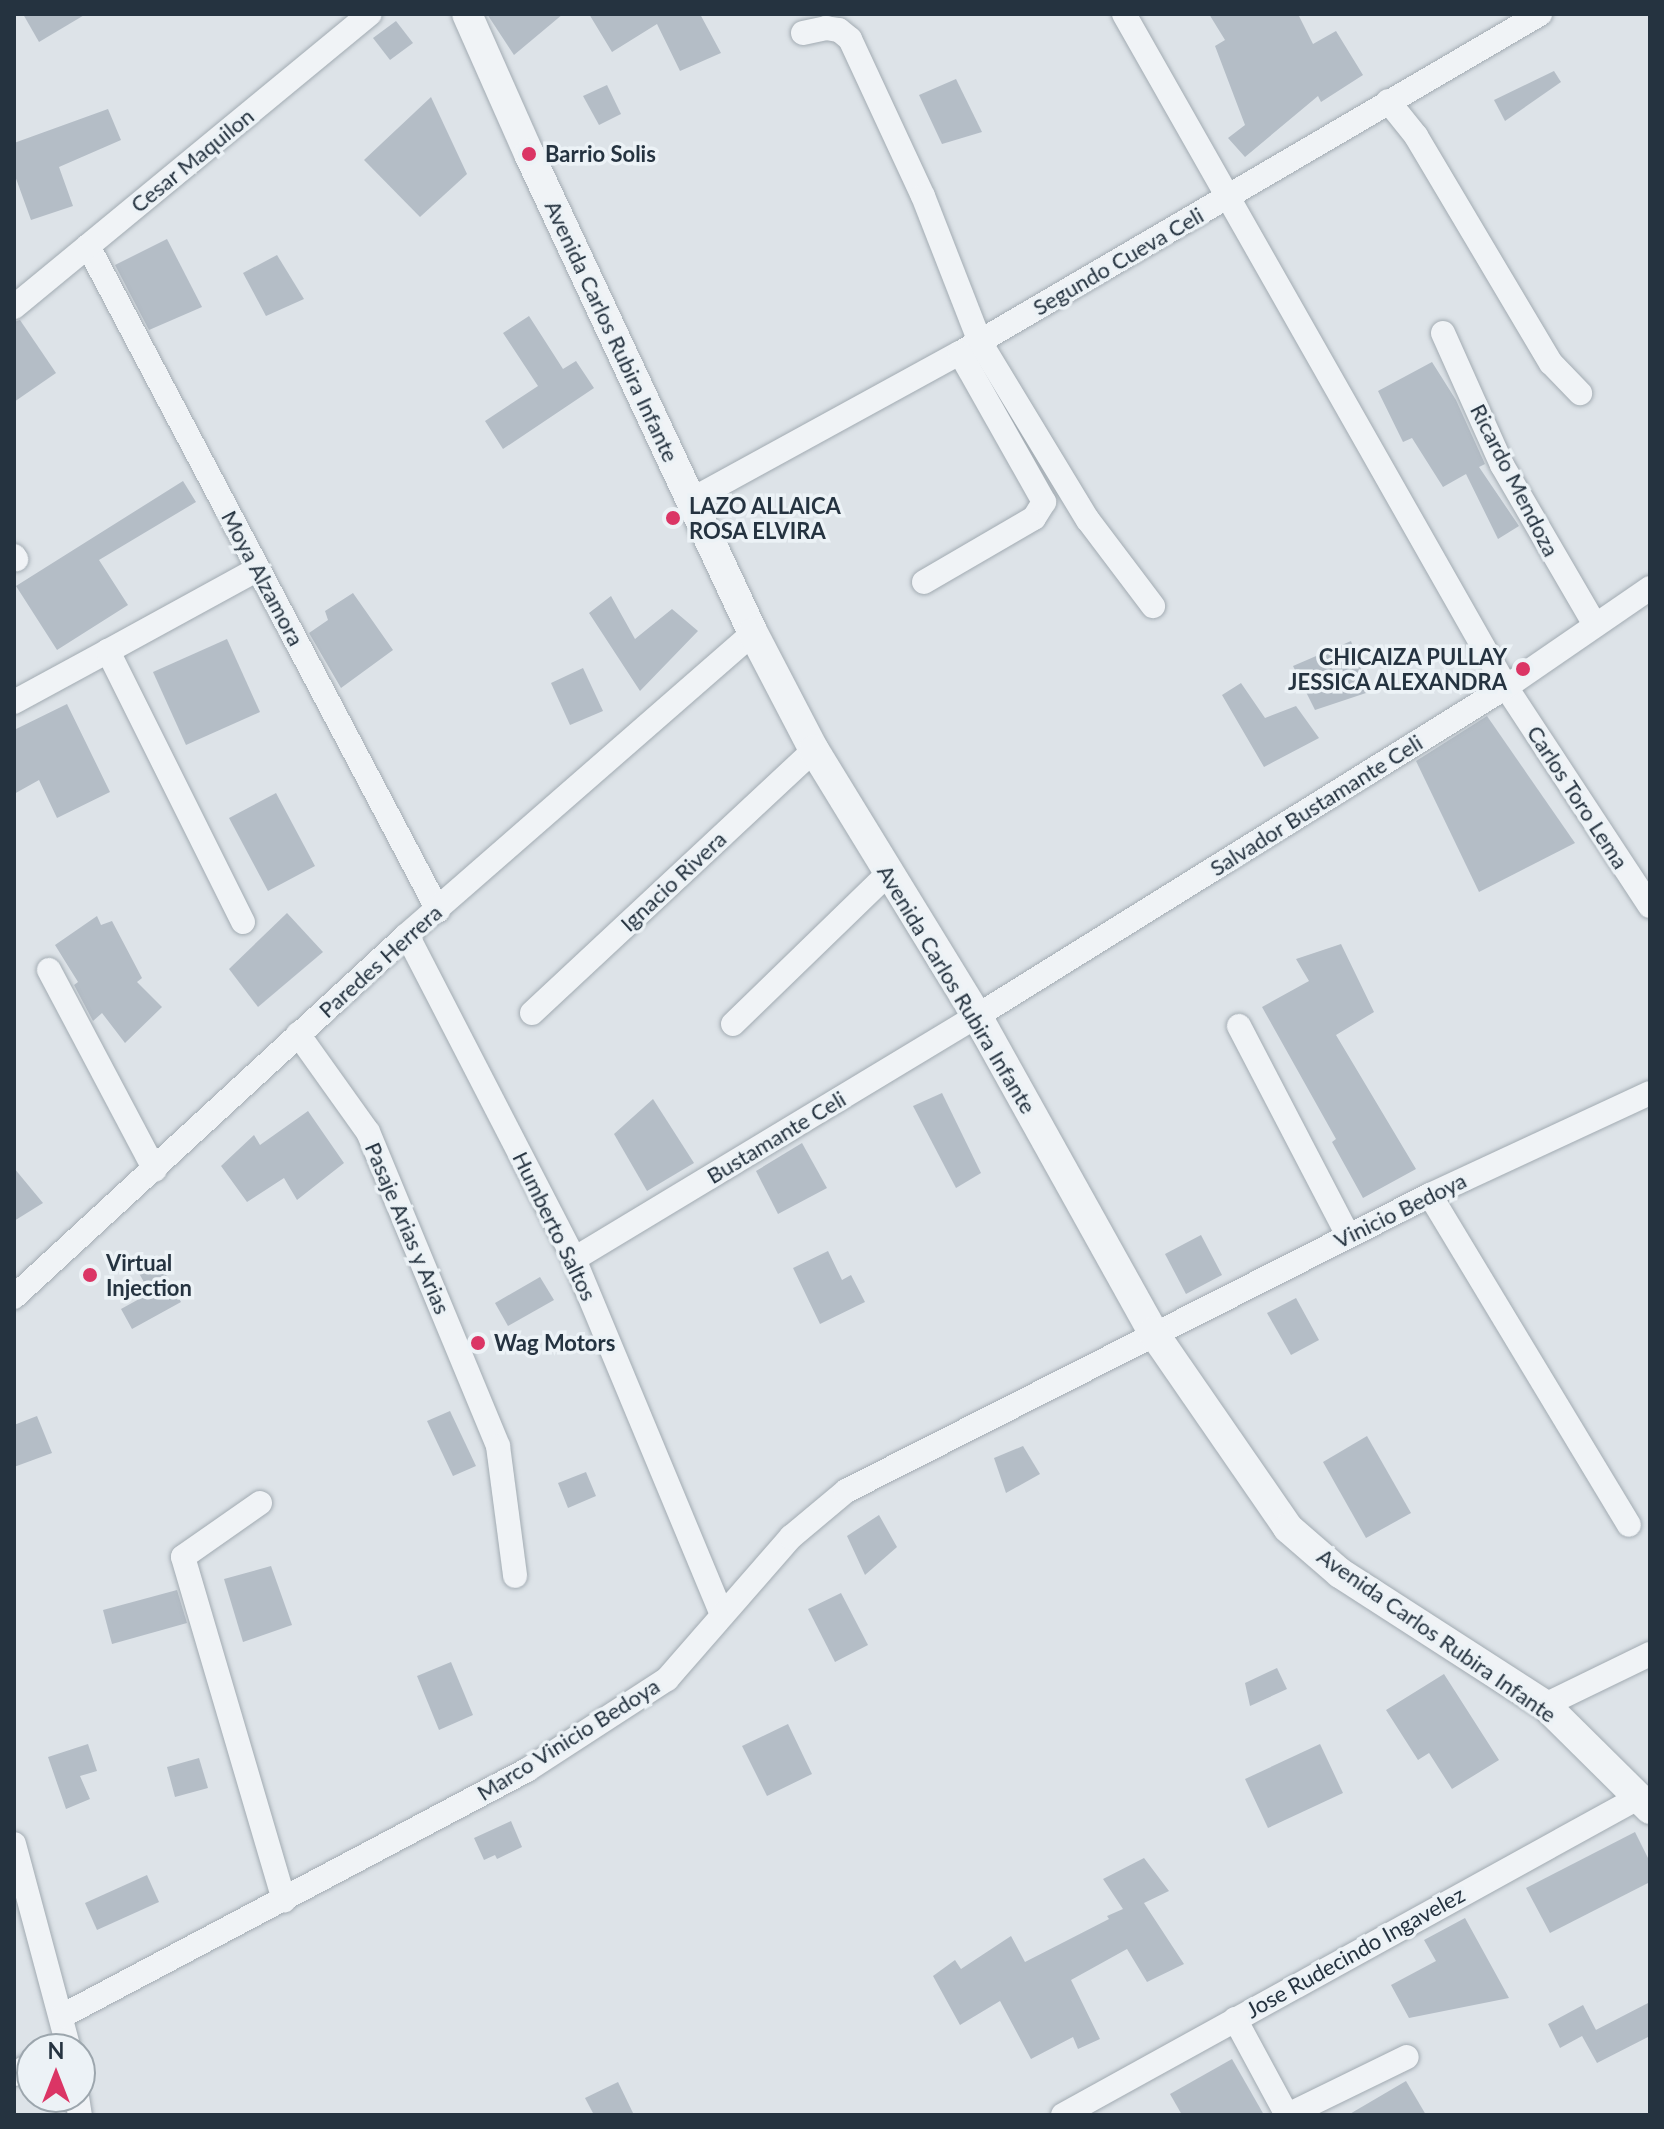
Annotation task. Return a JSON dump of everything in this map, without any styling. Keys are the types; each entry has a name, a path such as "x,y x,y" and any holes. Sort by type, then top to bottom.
{"street":[{"name":"Cesar Maquilon","path":"14,307 370,14"},
{"name":"Avenida Carlos Rubira Infante","path":"467,14 529,154 753,633 814,750 977,1016 1153,1332 1288,1528 1340,1573 1545,1705 1647,1799"},
{"path":"1124,14 1227,197"},
{"name":"Segundo Cueva Celi","path":"691,500 970,348 1540,14"},
{"path":"803,33 826,28 839,30 850,39 923,196 970,348 1044,502 1034,518 924,582"},
{"path":"1388,101 1416,136 1551,363 1580,393"},
{"name":"Carlos Toro Lema","path":"1227,197 1506,687 1650,906"},
{"name":"Moya Alzamora","path":"88,246 438,910"},
{"name":"Ricardo Mendoza","path":"1443,333 1502,465 1594,623"},
{"path":"970,348 1088,520 1153,606"},
{"path":"14,702 258,569"},
{"name":"Salvador Bustamante Celi","path":"977,1016 1506,687 1594,623 1650,588"},
{"name":"Paredes Herrera","path":"14,1297 407,935 753,633"},
{"path":"108,651 243,922"},
{"name":"Ignacio Rivera","path":"532,1013 814,750"},
{"path":"733,1024 889,873"},
{"name":"Humberto Saltos","path":"407,935 574,1259 722,1614"},
{"path":"49,970 155,1170"},
{"name":"Bustamante Celi","path":"574,1259 977,1016"},
{"path":"1239,1026 1348,1235"},
{"name":"Pasaje Arias y Arias","path":"298,1034 368,1132 498,1446 515,1576"},
{"name":"Vinicio Bedoya","path":"1153,1332 1430,1195 1650,1093"},
{"path":"1430,1195 1629,1525"},
{"name":"Marco Vinicio Bedoya","path":"62,2016 527,1770 667,1679 791,1537 846,1491 1153,1332"},
{"path":"260,1503 183,1557 284,1900"},
{"path":"1545,1705 1650,1654"},
{"name":"Jose Rudecindo Ingavelez","path":"1063,2115 1235,2019 1647,1799"},
{"path":"14,1844 62,2016 64,2033"},
{"path":"1235,2019 1287,2115 1407,2057"}],"building":[{"path":"23,14 86,14 39,42"},
{"path":"487,14 563,14 514,55"},
{"path":"589,14 700,14 721,53 680,71 657,24 612,52"},
{"path":"1209,14 1298,14 1313,44 1336,31 1363,75 1321,102 1318,96 1245,157 1228,138 1245,125 1215,46 1225,40"},
{"path":"396,21 413,43 390,60 373,38"},
{"path":"1554,71 1561,82 1505,121 1494,100"},
{"path":"956,79 982,132 942,144 919,95"},
{"path":"607,85 621,114 599,125 583,96"},
{"path":"431,97 467,174 420,217 364,160"},
{"path":"108,109 121,140 59,167 73,206 31,220 14,173 14,143"},
{"path":"167,239 202,307 149,330 115,265"},
{"path":"277,255 304,299 266,316 243,273"},
{"path":"529,316 563,369 576,361 594,388 503,449 485,421 538,386 503,333"},
{"path":"20,320 56,373 14,402 14,322"},
{"path":"1432,362 1456,400 1485,464 1479,467 1519,526 1498,539 1466,474 1443,487 1412,438 1403,442 1378,391"},
{"path":"183,481 196,502 99,560 128,605 57,650 16,586"},
{"path":"353,593 393,650 341,688 309,633 328,620 325,611"},
{"path":"611,596 635,639 672,609 698,631 640,691 589,613"},
{"path":"227,639 260,712 186,745 153,672"},
{"path":"1351,641 1369,692 1315,710 1293,666"},
{"path":"583,668 603,711 570,725 551,683"},
{"path":"1241,683 1265,718 1296,706 1319,738 1264,767 1222,695"},
{"path":"67,704 110,792 57,818 39,780 14,794 14,730"},
{"path":"1487,716 1575,843 1479,892 1416,761"},
{"path":"276,793 315,866 268,891 229,818"},
{"path":"287,913 323,952 258,1007 229,969"},
{"path":"97,916 101,925 112,921 142,978 137,982 162,1007 125,1043 102,1013 93,1021 74,985 78,982 55,945"},
{"path":"1341,944 1374,1012 1336,1035 1416,1169 1363,1198 1332,1142 1336,1139 1262,1007 1309,981 1296,959"},
{"path":"942,1093 981,1173 956,1188 913,1106"},
{"path":"653,1099 694,1163 647,1191 614,1134"},
{"path":"308,1111 344,1163 297,1200 284,1178 247,1202 221,1166 254,1135 260,1145"},
{"path":"802,1143 827,1188 778,1214 756,1171"},
{"path":"14,1168 43,1203 14,1221"},
{"path":"1201,1235 1222,1275 1186,1294 1165,1254"},
{"path":"828,1251 842,1280 851,1275 865,1302 820,1324 793,1268"},
{"path":"155,1255 181,1302 132,1329 121,1309 150,1293 135,1266"},
{"path":"540,1277 554,1300 508,1326 495,1303"},
{"path":"1296,1298 1319,1340 1291,1355 1267,1313"},
{"path":"450,1411 476,1466 453,1476 427,1421"},
{"path":"37,1416 52,1453 14,1467 14,1425"},
{"path":"1367,1436 1411,1513 1366,1538 1323,1462"},
{"path":"1023,1446 1040,1474 1006,1493 994,1458"},
{"path":"586,1472 596,1496 568,1508 558,1483"},
{"path":"879,1515 897,1547 865,1575 847,1536"},
{"path":"271,1566 292,1625 243,1642 224,1579"},
{"path":"177,1590 187,1623 112,1644 103,1610"},
{"path":"841,1593 868,1645 835,1662 808,1609"},
{"path":"451,1662 473,1715 439,1730 417,1676"},
{"path":"1277,1668 1287,1689 1250,1706 1245,1683"},
{"path":"1444,1674 1499,1760 1452,1789 1429,1753 1418,1760 1386,1710"},
{"path":"788,1724 812,1774 767,1796 742,1746"},
{"path":"88,1744 97,1771 80,1776 90,1799 66,1809 48,1757"},
{"path":"1320,1744 1343,1793 1268,1828 1245,1779"},
{"path":"199,1758 208,1788 175,1797 167,1767"},
{"path":"511,1821 522,1847 497,1859 495,1855 484,1860 474,1838"},
{"path":"1635,1832 1650,1862 1650,1882 1550,1933 1526,1888"},
{"path":"1144,1858 1169,1891 1144,1903 1184,1964 1147,1982 1127,1949 1071,1980 1100,2039 1078,2049 1073,2037 1031,2059 1000,2001 960,2025 933,1976 955,1960 961,1969 1011,1936 1025,1962 1109,1919 1107,1916 1123,1909 1103,1879"},
{"path":"147,1875 159,1902 97,1930 85,1903"},
{"path":"1465,1918 1509,1998 1409,2018 1391,1985 1436,1961 1424,1940"},
{"path":"1650,2002 1650,2036 1597,2063 1582,2036 1560,2048 1548,2024 1583,2005 1596,2030"},
{"path":"1232,2059 1264,2115 1182,2115 1170,2094"},
{"path":"1406,2081 1426,2115 1348,2115"},
{"path":"618,2082 634,2115 594,2115 585,2098"}],"place":[{"name":"Barrio Solis","path":"529,154"},
{"name":"LAZO ALLAICA ROSA ELVIRA","path":"673,518"},
{"name":"CHICAIZA PULLAY JESSICA ALEXANDRA","path":"1523,669"},
{"name":"Virtual Injection","path":"90,1275"},
{"name":"Wag Motors","path":"478,1343"}]}
